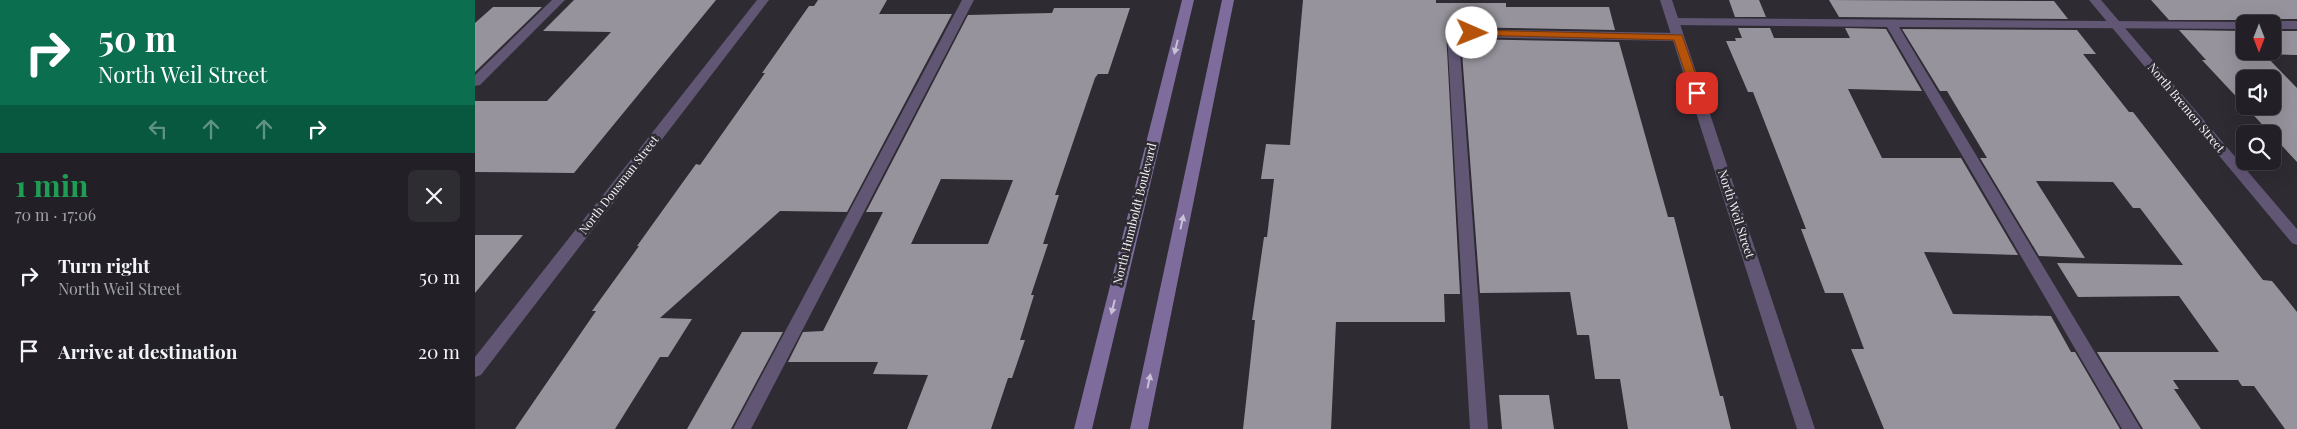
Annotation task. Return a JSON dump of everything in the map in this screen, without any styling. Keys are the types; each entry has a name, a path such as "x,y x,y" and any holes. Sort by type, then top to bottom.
{"main road":[{"name":"North Humboldt Boulevard","path":"1083,429 1188,0"},
{"path":"1139,429 1228,0"}],"street":[{"path":"475,82 559,0"},
{"name":"North Dousman Street","path":"475,370 763,0"},
{"path":"742,429 968,0"},
{"name":"North Weil Street","path":"1666,0 1807,429"},
{"name":"North Bremen Street","path":"2095,0 2297,239"},
{"path":"1673,22 2236,25"},
{"path":"1891,23 2132,429"},
{"path":"2281,25 2297,25"},
{"path":"1479,429 1453,32 1678,37"}],"building":[{"path":"574,0 716,0 574,173 475,172 475,101 547,101 611,32 543,31"},
{"path":"818,0 887,0 879,14 952,14 847,212 780,211 660,318 692,319 668,357 660,357 615,429 515,429 596,311 592,311 639,246 637,246 696,164 700,165 765,73 762,73 809,6 814,6"},
{"path":"1303,0 1436,0 1436,3 1506,3 1506,7 1609,7 1615,30 1453,27 1446,31 1460,294 1444,294 1445,322 1336,322 1331,429 1243,429 1255,320 1252,320 1264,237 1267,237 1274,179 1261,179 1266,144 1290,145"},
{"path":"1729,0 1759,0 1766,17 1735,17"},
{"path":"1829,0 2054,1 2068,19 1839,17"},
{"path":"2151,0 2297,0 2297,19 2281,19 2281,15 2236,15 2236,20 2169,20"},
{"path":"493,7 542,7 475,72 475,23"},
{"path":"1054,8 1130,8 1108,74 1098,74 1095,78 1055,195 1059,195 1043,244 1048,244 1031,295 1034,295 1020,340 1025,340 1012,378 1008,378 991,429 907,429 928,375 873,374 878,362 788,362 803,332 823,331 883,212 866,212 968,15 1052,13","holes":["941,179 1013,180 988,244 911,244"]},
{"path":"1738,28 1770,28 1774,38 1850,38 1845,28 1886,29 1922,91 1848,89 1882,158 1961,158 2018,255 1924,252 1953,314 2051,316 2071,352 2075,352 2120,429 1884,429 1851,349 1864,349 1843,293 1825,293 1801,229 1806,229 1753,92 1748,92 1726,41 1736,41 1735,38 1742,38"},
{"path":"1902,29 2077,30 2096,54 2083,54 2129,112 2133,112 2263,280 2272,281 2297,312 2297,429 2285,429 2254,386 2242,386 2238,380 2173,380 2179,389 2174,389 2201,429 2143,429 2097,352 2219,352 2179,296 2078,297 2057,263 2183,265 2140,208 2133,208 2113,182 2036,181 2085,258 2039,256 1980,158 1987,158 1947,91 1940,91"},
{"path":"2179,30 2236,31 2236,60 2270,60 2280,70 2236,70 2236,97 2202,60 2206,60"},
{"path":"2281,31 2297,31 2297,55 2281,55"},
{"path":"1461,39 1619,42 1668,217 1674,217 1720,396 1723,396 1731,429 1628,429 1620,379 1595,379 1589,335 1577,335 1570,292 1480,293"},
{"path":"2281,72 2297,88 2297,162 2281,145 2281,125 2263,125 2253,115 2281,115"},
{"path":"475,235 523,235 475,293"},
{"path":"742,332 783,332 731,429 687,429"},
{"path":"1499,395 1549,395 1554,429 1502,429"}],"route":[{"path":"1472,33 1678,37 1697,93"}]}
